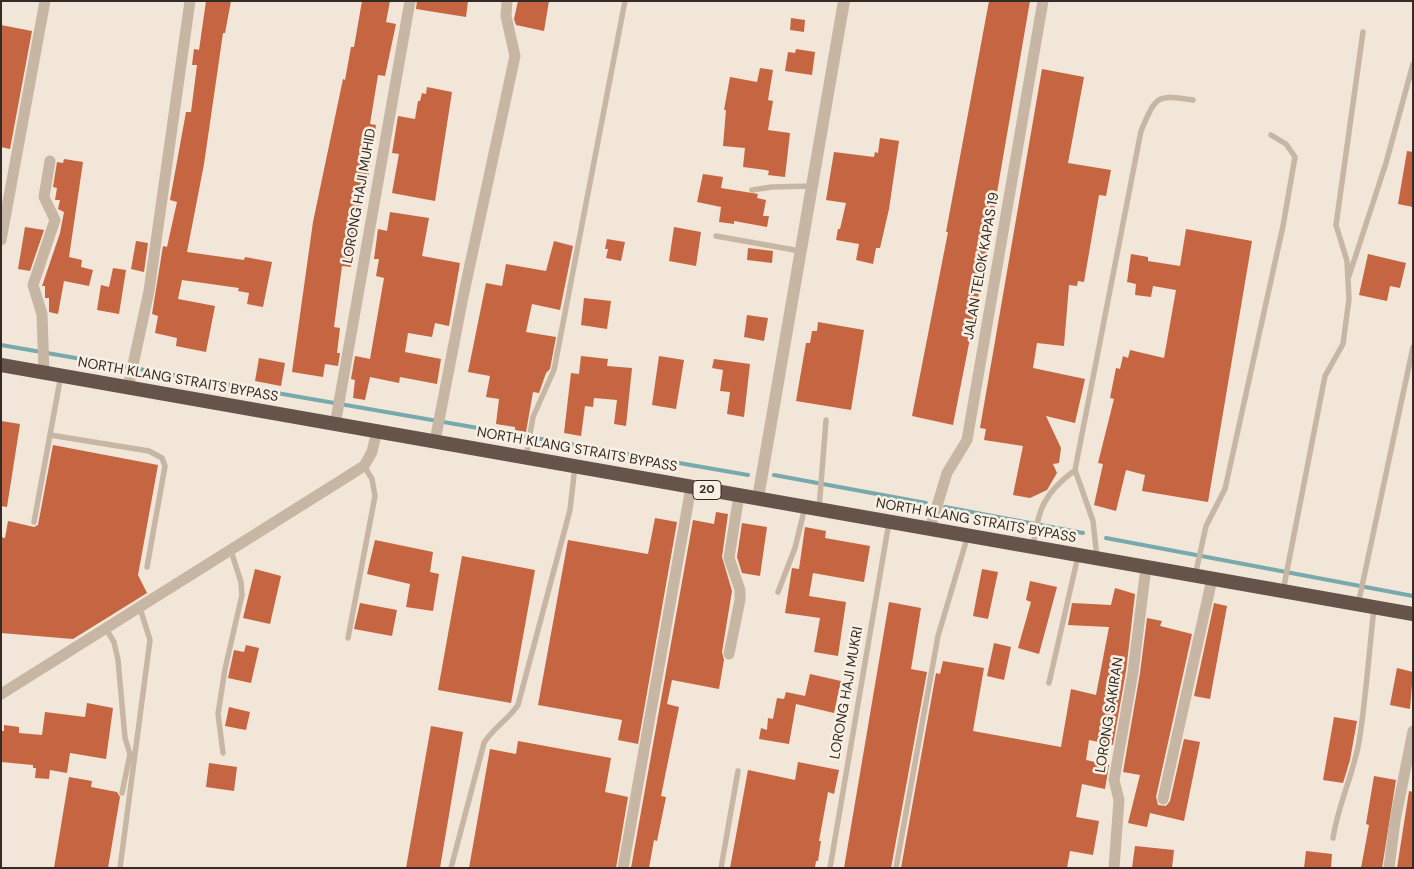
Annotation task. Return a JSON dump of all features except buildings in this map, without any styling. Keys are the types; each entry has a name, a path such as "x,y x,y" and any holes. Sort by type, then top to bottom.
{"highway":[{"name":"NORTH KLANG STRAITS BYPASS","path":"1,365 44,366 61,375 129,382 336,420 376,430 436,436 527,453 574,466 1212,579 1283,591 1360,598 1374,608 1413,614"}],"street":[{"path":"1,240 45,1"},
{"path":"129,382 148,291 190,1"},
{"name":"LORONG HAJI MUHID","path":"336,420 410,1"},
{"path":"436,436 515,56 507,23 507,1"},
{"path":"758,498 844,1"},
{"name":"JALAN TELOK KAPAS 19","path":"930,529 947,473 967,440 1043,1"},
{"path":"44,366 42,314 33,285 55,220 44,197 50,161"},
{"path":"1,694 107,631 140,608 364,466 372,452 376,430"},
{"path":"623,868 691,487"},
{"path":"729,654 740,600 740,590 729,558 739,495"},
{"name":"LORONG SAKIRAN","path":"1114,868 1119,800 1114,780 1133,672 1146,567"},
{"path":"1164,799 1212,579"},
{"path":"1389,868 1394,821 1413,731"}],"lane":[{"path":"527,453 530,434 540,399 554,370 625,1"},
{"path":"1283,591 1325,376 1343,344 1349,298 1347,261 1336,225 1363,32"},
{"path":"1348,281 1386,163 1413,64"},
{"path":"1097,558 1093,521 1075,470 1115,253 1138,153 1141,131 1156,102 1166,96 1193,100"},
{"path":"1195,576 1206,526 1225,489 1283,226 1295,157 1286,144 1271,135"},
{"path":"752,190 772,187 812,186"},
{"path":"716,236 800,251"},
{"path":"1360,598 1413,347"},
{"path":"34,522 61,375"},
{"path":"778,592 812,508 821,493 826,420"},
{"path":"50,435 149,451 162,458 165,466 147,568"},
{"path":"348,638 375,496 372,479 364,466"},
{"path":"451,868 484,743 490,732 510,718 518,705 570,510 574,466"},
{"path":"1032,547 1045,498 1058,482 1075,470"},
{"name":"LORONG HAJI MUKRI","path":"830,868 889,522"},
{"path":"896,868 938,636 968,536"},
{"path":"223,753 218,714 225,669 242,595 241,582 230,551"},
{"path":"1049,683 1078,556"},
{"path":"120,868 150,640 140,608"},
{"path":"1333,838 1336,814 1349,783 1359,742 1374,608"},
{"path":"107,631 114,642 118,660 125,738 130,754 122,793"},
{"path":"721,868 738,771"}],"waterway":[{"path":"1,345 748,475"},
{"path":"774,475 926,503"},
{"path":"945,507 1083,533"},
{"path":"1106,538 1413,596"}]}
